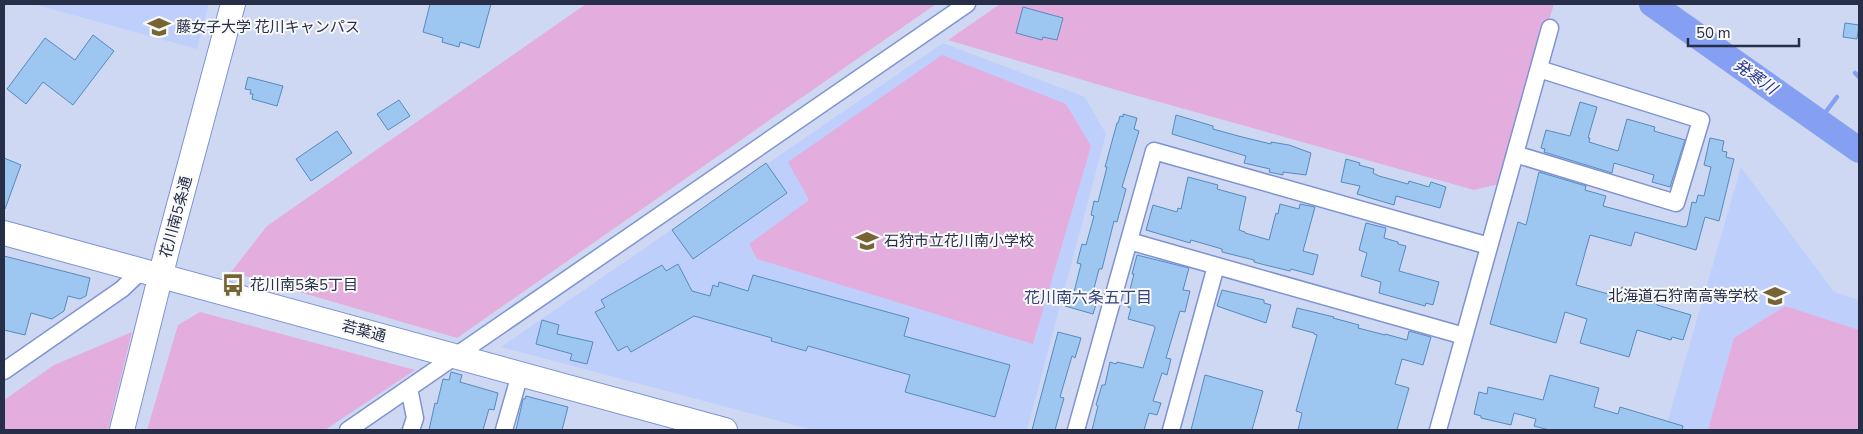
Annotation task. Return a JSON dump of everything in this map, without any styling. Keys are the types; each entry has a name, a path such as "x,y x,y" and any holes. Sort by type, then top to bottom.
{"street":[{"name":"花川南5条通","path":"122,430 151,273 233,4"},
{"path":"348,430 967,4"},
{"path":"1438,430 1550,28"},
{"path":"1515,154 1676,203 1701,120 1539,69"},
{"path":"1076,430 1154,151 1489,246"},
{"name":"若葉通","path":"4,233 725,430"},
{"path":"1129,241 1464,336"},
{"path":"1171,430 1216,266"},
{"path":"4,371 122,289 151,273"},
{"path":"504,430 520,374"},
{"path":"408,388 415,418 411,430"}],"shaded area":[{"name":"藤女子大学 花川キャンパス","path":"33,4 209,4 197,49"},
{"path":"586,4 936,4 457,338 231,272 267,226"},
{"path":"1000,4 1554,4 1499,184 1474,190 1120,91 948,40"},
{"name":"石狩市立花川南小学校","path":"943,43 1085,97 1106,134 1027,430 813,430 501,347"},
{"path":"942,55 1066,104 1091,146 1033,344 757,259 749,244 809,200 788,162"},
{"name":"北海道石狩南高等学校","path":"1741,167 1834,292 1859,300 1859,430 1665,430"},
{"path":"1785,306 1859,330 1859,430 1708,430 1734,338"},
{"path":"200,312 415,370 325,430 147,430 178,325"},
{"path":"132,332 108,430 4,430 4,400 54,365"}],"building":[{"path":"430,4 491,4 479,48 460,42 459,47 442,42 443,38 423,32"},
{"path":"1023,7 1063,18 1057,40 1043,37 1042,40 1016,33"},
{"path":"1845,23 1859,25 1857,39 1843,37"},
{"path":"93,35 114,51 73,105 43,82 26,104 7,89 45,38 75,60"},
{"path":"248,77 283,86 277,106 252,99 253,94 250,94 251,90 245,89"},
{"path":"399,100 410,116 388,130 377,114"},
{"path":"1580,102 1597,107 1588,138 1590,138 1589,142 1618,151 1627,119 1655,127 1654,131 1685,140 1670,187 1652,182 1654,175 1614,163 1612,173 1544,152 1545,149 1541,148 1546,130 1570,136"},
{"path":"1123,114 1137,118 1134,129 1139,131 1122,187 1126,189 1117,222 1114,221 1102,269 1099,269 1092,296 1098,298 1093,314 1065,306 1069,290 1074,292 1081,264 1077,263 1082,244 1086,245 1094,216 1091,215 1094,201 1098,202 1117,123 1120,116 1123,117"},
{"path":"1176,115 1213,126 1213,129 1271,144 1271,142 1289,145 1311,153 1306,175 1283,172 1283,175 1269,172 1270,169 1244,163 1246,156 1172,134"},
{"path":"337,131 352,153 311,181 296,159"},
{"path":"1710,138 1724,141 1722,151 1727,152 1726,157 1734,159 1719,221 1705,217 1696,250 1635,232 1631,246 1590,235 1576,285 1619,297 1622,287 1658,298 1657,305 1691,315 1683,340 1672,337 1671,340 1637,330 1629,357 1580,343 1587,319 1565,312 1556,343 1490,324 1518,222 1526,225 1539,172 1586,186 1585,190 1606,196 1603,206 1684,227 1687,226 1692,202 1696,203 1698,195 1704,196 1711,167 1704,165"},
{"path":"4,158 21,165 5,209 4,209"},
{"path":"1346,159 1374,169 1373,173 1379,176 1408,184 1409,181 1429,187 1431,182 1446,187 1440,208 1396,196 1394,205 1357,194 1360,186 1341,182"},
{"path":"766,163 787,193 693,259 672,230"},
{"path":"1188,177 1218,185 1217,189 1246,197 1239,230 1269,240 1280,204 1299,209 1300,204 1315,207 1303,251 1318,255 1313,275 1265,265 1254,262 1254,260 1222,252 1222,249 1191,240 1190,243 1146,230 1153,205 1177,212 1178,208 1181,209"},
{"path":"1366,223 1386,228 1384,238 1406,246 1399,271 1439,282 1433,305 1426,303 1425,306 1379,293 1381,282 1361,276 1367,253 1359,250"},
{"path":"1137,255 1189,268 1183,290 1190,291 1185,312 1180,311 1166,358 1171,359 1167,375 1162,373 1153,401 1161,403 1157,415 1149,413 1144,430 1092,430 1098,406 1096,405 1102,385 1105,385 1110,362 1143,368 1155,328 1154,326 1128,319 1131,308 1128,307 1131,298 1128,297"},
{"path":"4,256 90,278 86,296 80,299 68,296 64,311 52,319 31,313 25,335 4,330"},
{"path":"678,264 692,291 710,296 713,285 718,287 719,282 748,291 753,275 909,318 904,336 1010,365 995,417 905,392 910,375 808,346 806,351 771,341 772,338 694,316 631,352 627,346 618,351 595,312 605,307 601,300 662,265 666,271"},
{"path":"1222,290 1264,300 1264,303 1271,305 1266,323 1217,306"},
{"path":"1297,308 1359,325 1358,328 1407,340 1409,331 1431,337 1423,365 1402,359 1395,384 1409,388 1397,430 1298,430 1302,413 1296,411 1317,335 1292,327"},
{"path":"542,320 559,325 557,334 593,342 587,364 570,360 572,354 536,344"},
{"path":"1058,332 1081,338 1075,358 1072,356 1060,397 1064,398 1055,430 1032,430"},
{"path":"451,372 462,375 460,382 498,393 494,410 489,409 483,430 429,430 443,379 449,380"},
{"path":"1205,375 1263,391 1252,430 1191,430"},
{"path":"1550,375 1599,388 1594,407 1618,414 1620,407 1683,426 1682,430 1549,430 1534,426 1536,419 1514,413 1511,425 1481,418 1481,416 1474,414 1479,392 1487,394 1488,387 1543,400"},
{"path":"526,396 568,407 562,430 516,430 523,399"}],"waterway":[{"name":"発寒川","path":"1652,4 1859,150"},
{"path":"1855,73 1859,77"},
{"path":"1819,121 1837,97"}],"place":[{"name":"藤女子大学 花川キャンパス","path":"159,27"},
{"name":"石狩市立花川南小学校","path":"867,241"},
{"name":"花川南5条5丁目","path":"233,285"},
{"name":"北海道石狩南高等学校","path":"1775,296"}],"district":[{"name":"花川南六条五丁目","path":"1088,298"}]}
